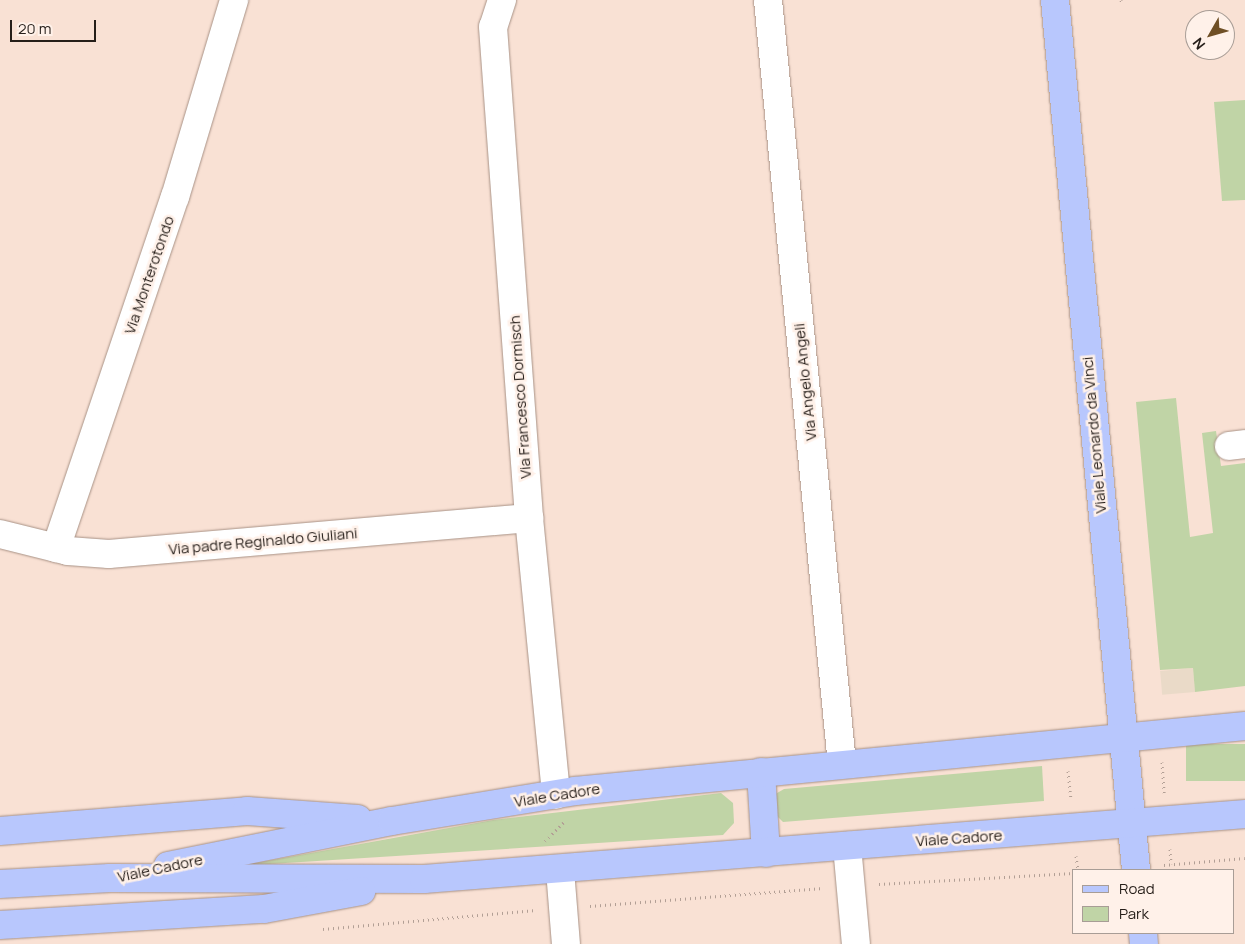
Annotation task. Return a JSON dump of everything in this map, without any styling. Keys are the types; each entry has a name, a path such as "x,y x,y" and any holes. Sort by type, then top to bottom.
{"main road":[{"name":"Viale Leonardo da Vinci","path":"1055,0 1122,739 1136,869"},
{"name":"Viale Cadore","path":"110,878 392,821 563,805 752,772 1122,739 1245,726"},
{"path":"752,772 757,854"},
{"path":"0,831 247,811 392,821"},
{"name":"Viale Cadore","path":"110,878 424,879 560,870 1245,814"},
{"path":"0,884 110,878"},
{"path":"0,925 264,909 424,879"}],"street":[{"name":"Via Monterotondo","path":"56,548 176,197 234,0"},
{"name":"Via Francesco Dormisch","path":"502,0 493,27 528,518 563,805"},
{"name":"Via Angelo Angeli","path":"768,0 842,764"},
{"name":"Via padre Reginaldo Giuliani","path":"0,534 83,554 109,554 528,518"},
{"path":"846,846 856,944"},
{"path":"560,870 566,944"}],"path":[{"path":"1161,752 1164,790"},
{"path":"1067,762 1071,798"},
{"path":"540,846 563,805"},
{"path":"1171,864 1245,858"},
{"path":"870,885 1072,873"},
{"path":"592,906 818,888"},
{"path":"320,930 544,910"}],"shaded area":[{"path":"1193,668 1195,692 1162,695 1160,671"}],"green space":[{"path":"1245,100 1245,200 1222,201 1214,102"},
{"path":"1176,398 1190,537 1213,533 1202,433 1216,431 1221,466 1245,463 1245,686 1195,692 1193,668 1160,670 1136,402"},
{"path":"1186,744 1245,744 1245,781 1186,781"},
{"path":"1042,766 1044,801 783,822 774,813 772,796 784,789"},
{"path":"721,793 733,803 734,823 723,835 239,866 493,820"}]}
